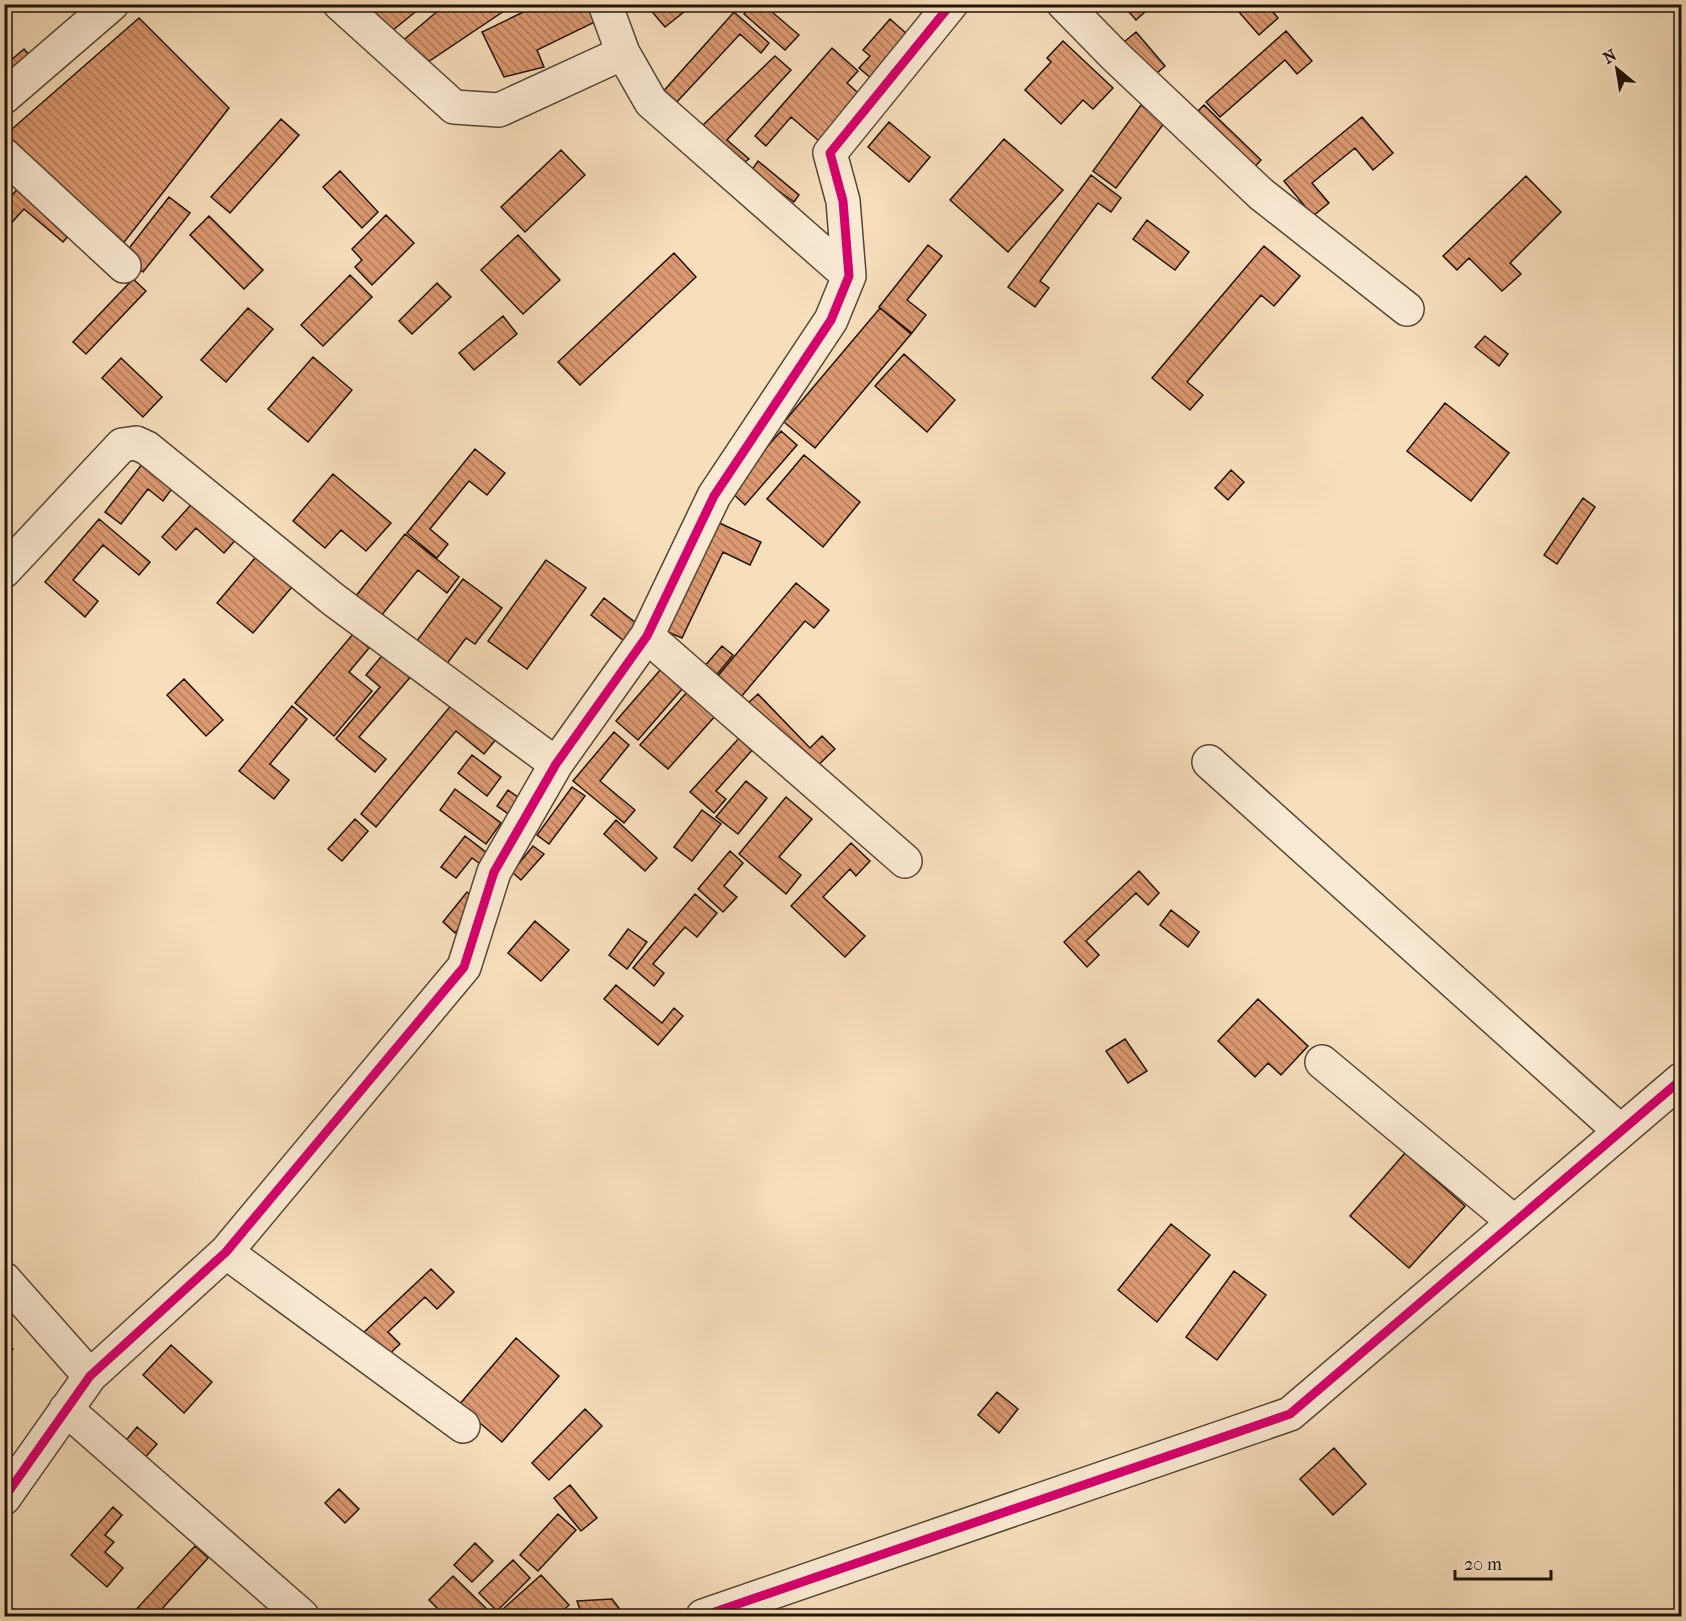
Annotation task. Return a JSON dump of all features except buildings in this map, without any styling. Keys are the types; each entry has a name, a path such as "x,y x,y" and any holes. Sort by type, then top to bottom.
{"street":[{"path":"4,97 112,4"},
{"path":"340,4 454,107 499,110 623,53"},
{"path":"605,4 623,53 651,102 849,276"},
{"path":"4,1498 90,1376 226,1252 464,967 494,872 556,764 647,636 714,496 831,320 849,276 843,201 830,153 951,4"},
{"path":"1064,4 1261,194 1407,309"},
{"path":"4,155 124,266"},
{"path":"4,571 122,445 136,443 147,448 334,600 556,764"},
{"path":"647,636 905,861"},
{"path":"1209,762 1620,1131"},
{"path":"1322,1062 1514,1222"},
{"path":"703,1617 1290,1414 1682,1079"},
{"path":"226,1252 463,1426"},
{"path":"4,1279 90,1376"},
{"path":"66,1409 302,1617"}],"cycle path":[{"path":"4,1498 90,1376 226,1252 464,967 494,872 556,764 647,636 714,496 831,320 849,276 843,201 830,153 951,4"},
{"path":"703,1616 1290,1414 1682,1079"}]}
